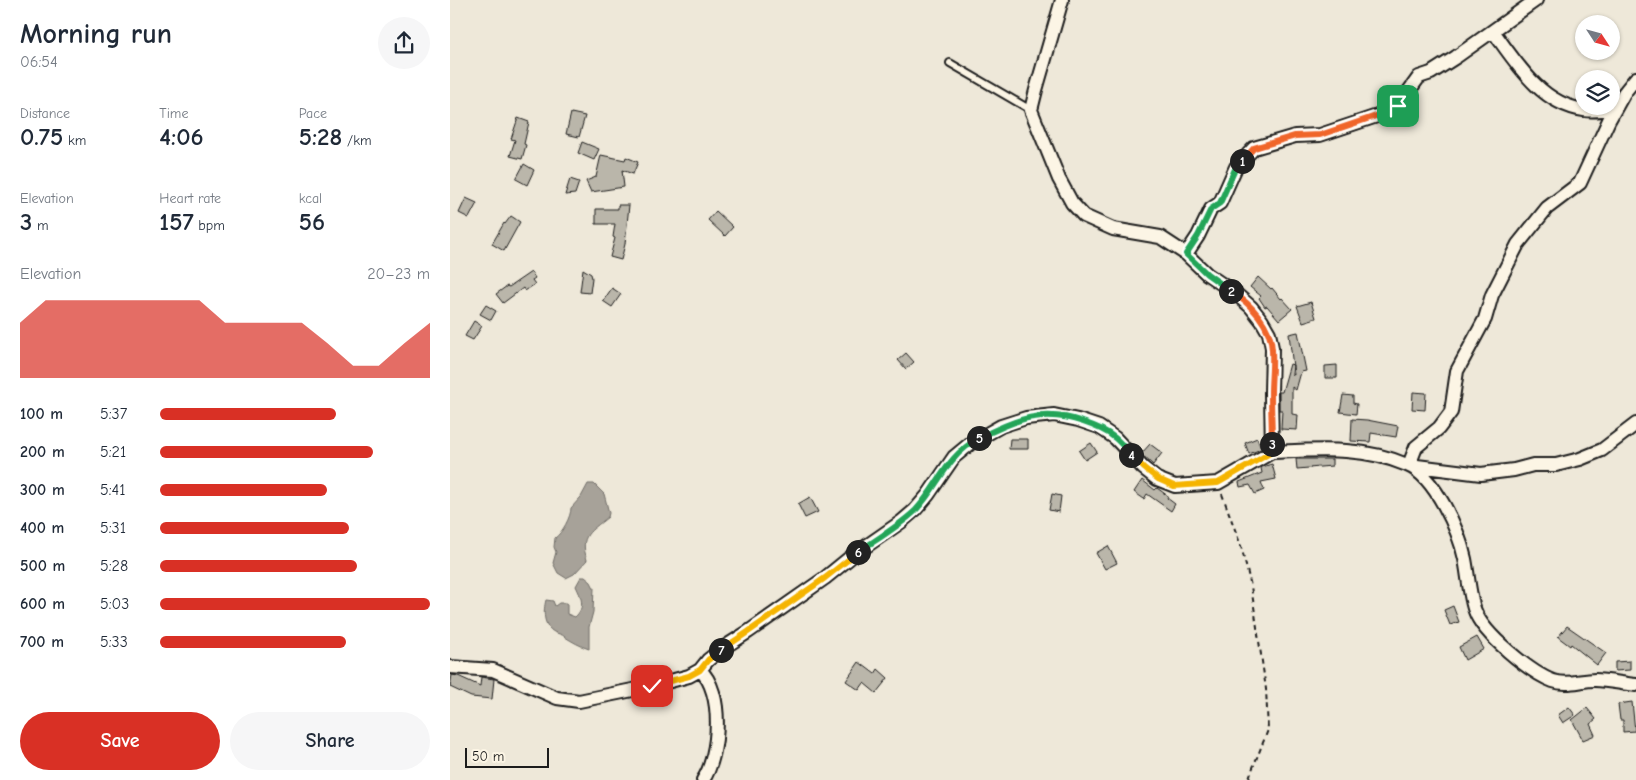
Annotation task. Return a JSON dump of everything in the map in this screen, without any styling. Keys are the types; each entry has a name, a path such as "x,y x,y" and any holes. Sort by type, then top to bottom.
{"street":[{"path":"1062,0 1031,110 1059,179 1072,203 1084,216 1113,229 1160,237 1186,254 1207,274 1235,293 1251,307 1262,321 1269,333 1272,348 1272,452"},
{"path":"1186,254 1198,236 1211,209 1220,203 1236,167 1254,148 1295,136 1320,135 1376,116 1398,106 1419,77 1431,73 1536,0"},
{"path":"1493,31 1526,77 1556,101 1575,107"},
{"path":"1620,102 1636,78"},
{"path":"1409,465 1416,448 1439,428 1451,412 1457,371 1485,320 1492,295 1518,244 1547,208 1580,184 1591,156 1612,115"},
{"path":"450,667 493,670 567,701 578,701 652,686 689,676 700,670 708,660 723,648 825,578 852,556 901,522 924,500 954,457 971,443 1001,426 1026,418 1054,415 1078,420 1099,428 1115,438 1144,468 1158,479 1174,486 1218,483 1272,452 1336,449 1366,453 1409,465 1481,474 1514,470 1533,465 1556,465 1602,450 1636,424"},
{"path":"1409,465 1428,481 1440,495 1465,556 1475,612 1482,623 1519,661 1541,676 1556,682 1576,683 1594,680 1636,685"},
{"path":"700,670 707,676 713,687 716,706 716,740 708,773 703,780"}],"lane":[{"path":"950,63 1031,110"}],"path":[{"path":"1218,483 1241,546 1251,586 1266,689 1268,730 1248,780"}],"shaded area":[{"path":"588,484 594,484 604,494 609,513 608,517 591,531 585,539 584,545 587,560 574,574 566,578 558,573 553,563 556,552 554,547 555,538 563,529 571,508 581,497"},
{"path":"581,577 585,577 591,582 594,588 593,612 589,627 589,649 550,629 546,622 544,609 546,600 553,601 555,606 559,603 567,603 567,614 575,617 582,602 576,586"}],"building":[{"path":"571,113 585,116 579,137 566,134"},
{"path":"518,118 529,122 522,159 510,156 515,140 511,139"},
{"path":"582,142 599,149 594,160 578,153"},
{"path":"601,155 625,160 626,157 638,162 633,174 622,170 624,187 591,192 586,181 596,177"},
{"path":"524,164 534,170 527,185 516,179"},
{"path":"570,179 579,182 575,194 565,195"},
{"path":"466,198 477,203 469,218 459,213"},
{"path":"618,205 629,205 625,244 621,260 610,257 615,238 613,237 615,224 596,224 596,209 618,209"},
{"path":"716,211 733,227 725,236 708,220"},
{"path":"511,216 520,222 504,251 492,244 504,223"},
{"path":"583,269 591,274 590,293 580,292"},
{"path":"531,272 535,278 532,280 535,284 525,291 523,288 503,303 496,294"},
{"path":"1258,277 1272,288 1292,309 1279,320 1267,306 1265,307 1259,298 1261,296 1250,287"},
{"path":"612,288 621,294 612,307 603,301"},
{"path":"1311,302 1316,318 1303,322 1297,306"},
{"path":"486,305 496,311 491,320 480,314"},
{"path":"474,321 482,326 473,340 465,336"},
{"path":"1298,332 1306,371 1301,372 1296,390 1292,387 1292,414 1298,415 1297,430 1281,429 1282,410 1279,410 1279,392 1282,392 1290,364 1293,365 1289,334"},
{"path":"906,353 914,362 906,369 898,360"},
{"path":"1337,365 1337,378 1325,378 1325,366"},
{"path":"1413,392 1426,393 1425,410 1412,409"},
{"path":"1343,395 1353,396 1353,403 1357,404 1356,414 1340,412"},
{"path":"1352,419 1398,426 1396,437 1371,433 1370,442 1351,441"},
{"path":"1257,438 1261,449 1249,454 1245,443"},
{"path":"1010,439 1028,439 1028,449 1009,449"},
{"path":"1091,443 1097,452 1085,460 1079,451"},
{"path":"1150,444 1162,453 1153,465 1141,454"},
{"path":"1296,459 1332,459 1332,466 1297,469"},
{"path":"1272,464 1276,479 1261,482 1264,490 1255,494 1250,485 1240,487 1239,482 1262,473 1262,467"},
{"path":"1142,480 1155,490 1157,488 1168,496 1167,498 1175,504 1171,511 1147,494 1144,499 1134,492"},
{"path":"1052,494 1061,496 1059,512 1049,510"},
{"path":"810,497 818,512 805,518 798,504"},
{"path":"1108,546 1117,563 1105,569 1096,553"},
{"path":"1453,606 1459,622 1450,625 1444,610"},
{"path":"1567,626 1606,653 1597,665 1571,644 1570,646 1558,637"},
{"path":"1477,637 1484,649 1465,660 1459,647"},
{"path":"1630,661 1630,670 1615,671 1615,662"},
{"path":"859,662 875,674 878,669 888,678 876,693 864,683 859,690 846,681"},
{"path":"452,675 480,686 481,677 494,679 492,699 471,697 450,687"},
{"path":"1632,702 1635,731 1623,732 1623,720 1620,720 1618,704"},
{"path":"1569,707 1575,715 1563,723 1558,715"},
{"path":"1587,708 1596,719 1590,724 1595,735 1583,740 1572,720"}],"route":[{"path":"652,686 689,676 700,670 708,660 723,648 825,578 852,556 901,522 928,495 954,457 971,443 1001,426 1026,418 1054,415 1078,420 1099,428 1115,438 1144,468 1158,479 1174,486 1218,483 1272,452 1272,348 1269,333 1251,307 1235,293 1207,274 1186,254 1198,236 1211,209 1220,203 1236,167 1254,148 1295,136 1320,135 1376,116 1398,106"}]}
